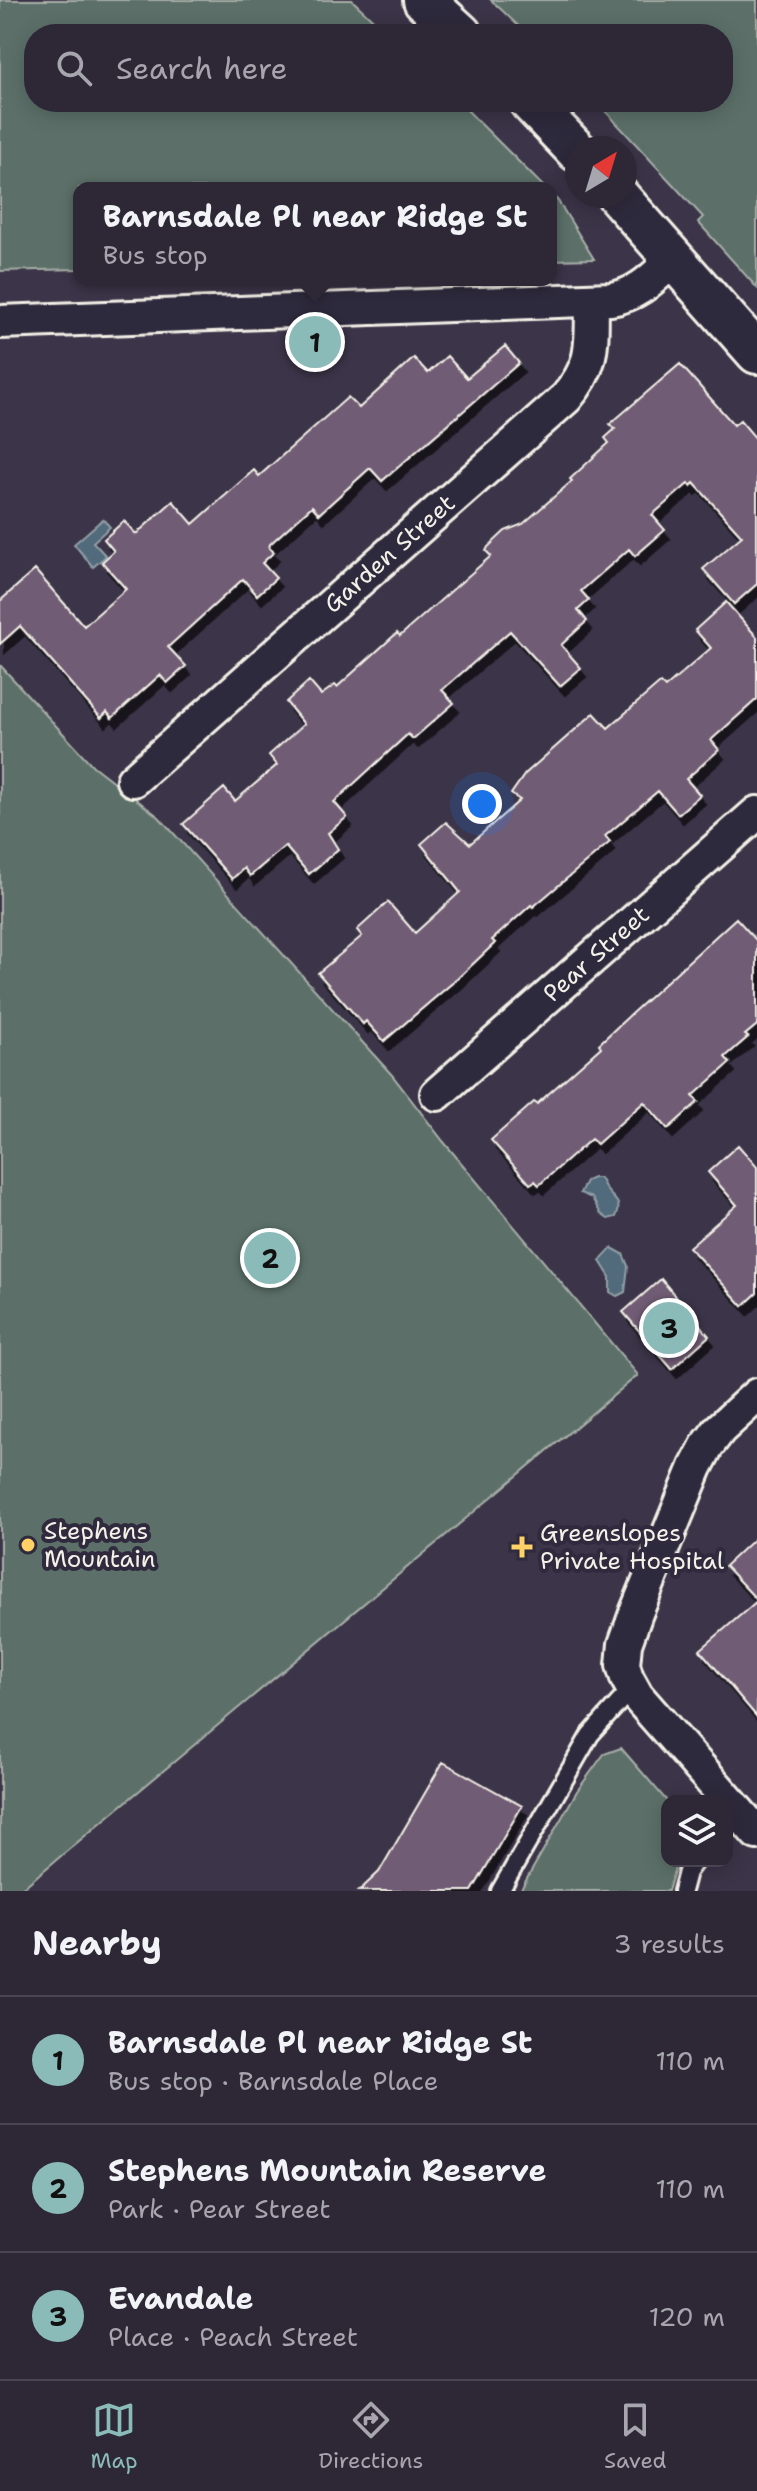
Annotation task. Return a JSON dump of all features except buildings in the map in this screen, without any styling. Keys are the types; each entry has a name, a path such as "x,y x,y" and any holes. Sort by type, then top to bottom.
{"street":[{"path":"424,0 450,24"},
{"path":"540,112 565,138"},
{"path":"629,208 757,353"},
{"path":"0,322 592,300 629,295 639,290 674,259"},
{"name":"Garden Street","path":"133,780 566,398 589,363 592,300"},
{"name":"Pear Street","path":"437,1094 757,813"},
{"path":"742,1825 632,1688 623,1665 625,1644 696,1467 720,1429 757,1395"}],"lane":[{"path":"500,1891 590,1735 632,1688"},
{"path":"682,1891 691,1867"}],"green space":[{"path":"0,0 352,0 377,24 24,24 24,112 469,112 539,182 73,182 73,269 0,271"},
{"path":"491,0 757,0 757,288 698,222 703,217 637,145 637,136 628,136 606,112 733,112 733,24 516,24"},
{"path":"557,200 558,201 594,259 557,260"},
{"path":"0,665 93,766 159,817 392,1075 443,1141 638,1375 19,1891 0,1891"},
{"path":"621,1748 662,1795 661,1867 675,1867 668,1891 520,1891 577,1791 604,1754"}],"water":[{"path":"103,519 110,527 93,542 106,556 93,567 74,544"},
{"path":"600,1178 617,1202 616,1217 608,1219 601,1214 592,1198 580,1193 586,1181"},
{"path":"612,1248 623,1254 628,1266 625,1292 617,1296 610,1292 610,1277 600,1261"}],"place":[{"name":"Barnsdale Pl near Ridge St","path":"315,342"},
{"name":"Stephens Mountain Reserve","path":"270,1258"},
{"name":"Evandale","path":"669,1328"},
{"name":"Stephens Mountain","path":"28,1545"},
{"name":"Greenslopes Private Hospital","path":"522,1547"}]}
